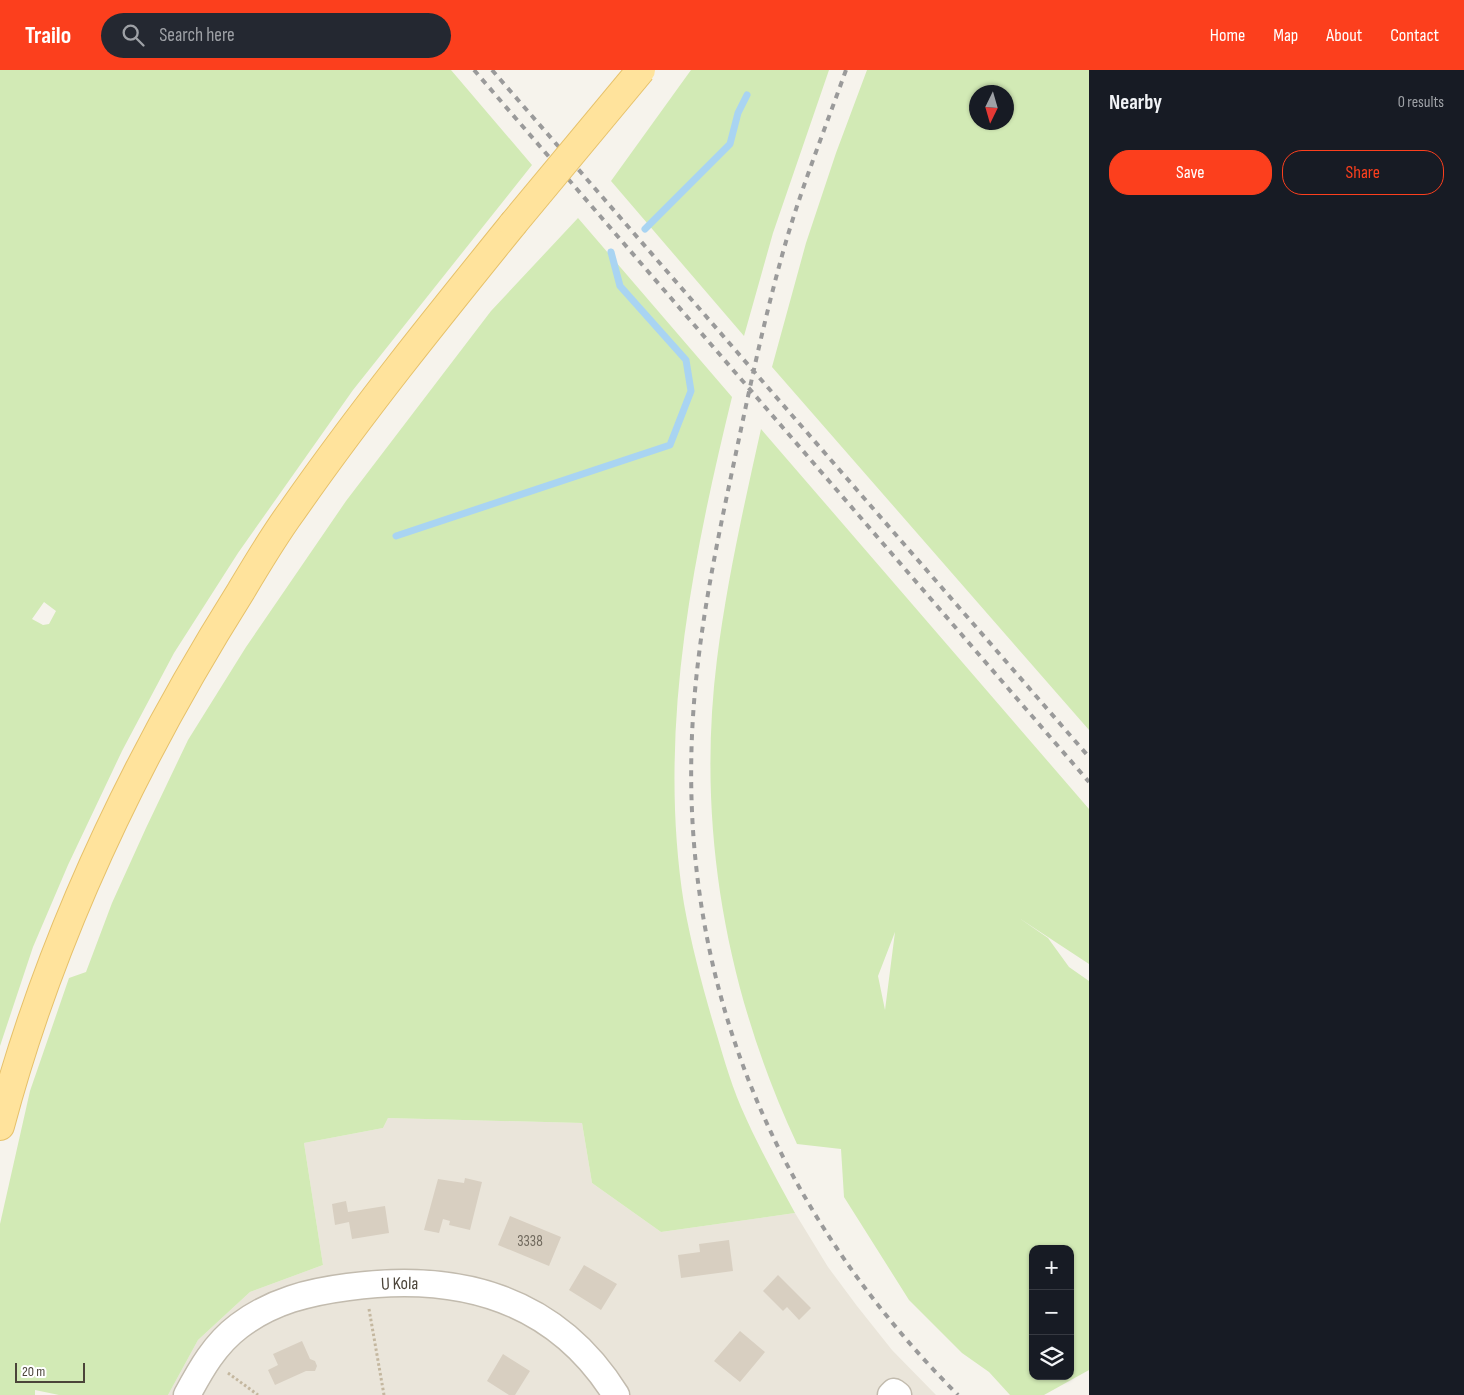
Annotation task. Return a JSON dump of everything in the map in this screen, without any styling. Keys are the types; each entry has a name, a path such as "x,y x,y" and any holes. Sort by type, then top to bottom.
{"main road":[{"path":"0,1126 41,997 105,839 156,735 199,656 290,513 351,429 513,224 641,70"}],"street":[{"name":"U Kola","path":"187,1395 208,1357 238,1326 267,1307 292,1298 321,1291 364,1285 425,1282 457,1285 495,1295 545,1320 575,1344 604,1376 616,1395"}],"path":[{"path":"364,1285 384,1395"},
{"path":"208,1357 258,1395"}],"shaded area":[{"path":"388,1118 582,1123 592,1183 661,1232 795,1213 828,1267 857,1306 892,1350 936,1395 168,1395 198,1340 250,1292 323,1265 304,1143 383,1128"}],"green space":[{"path":"0,70 451,70 532,165 353,390 238,553 174,653 122,751 68,865 33,947 0,1046","holes":["44,602 56,611 49,624 43,625 32,619"]},
{"path":"691,70 829,70 773,233 744,336 611,181"},
{"path":"867,70 1089,70 1089,730 772,367 806,243 836,153"},
{"path":"578,218 732,397 704,522 683,648 674,776 677,840 684,904 696,962 725,1063 747,1121 795,1213 661,1232 592,1183 582,1123 388,1118 383,1128 304,1143 323,1265 250,1292 198,1340 168,1395 59,1395 35,1390 35,1395 0,1395 0,1224 30,1091 69,978 86,972 112,903 188,740 246,647 346,501 491,311"},
{"path":"761,429 1089,809 1089,964 1019,918 1048,938 1069,967 1089,981 1089,1370 1074,1378 1074,1245 1029,1245 1029,1380 1071,1380 1044,1395 1010,1395 989,1372 962,1353 909,1300 844,1197 841,1149 797,1144 772,1086 752,1028 735,968 722,907 714,846 711,784 711,722 717,659 742,515","holes":["895,932 885,1010 878,976"]}],"building":[{"path":"465,1178 482,1182 470,1230 449,1225 450,1221 443,1219 439,1233 424,1230 438,1179 464,1183"},
{"path":"346,1201 348,1212 385,1206 389,1233 352,1239 349,1222 335,1225 332,1204"},
{"path":"510,1216 561,1237 549,1266 498,1245"},
{"path":"729,1240 733,1271 681,1278 678,1255 700,1252 699,1244"},
{"path":"584,1265 617,1284 601,1310 569,1290"},
{"path":"778,1275 811,1308 799,1320 787,1307 783,1311 763,1291"},
{"path":"740,1331 765,1352 740,1382 714,1361"},
{"path":"302,1341 310,1359 315,1361 317,1366 315,1371 306,1371 275,1385 268,1370 278,1365 273,1354"},
{"path":"503,1354 530,1371 515,1395 509,1395 487,1381"}],"waterway":[{"path":"645,229 730,144 738,113 747,95"},
{"path":"396,536 670,445 691,391 686,360 620,286 611,252"}],"railway":[{"path":"474,70 1089,782"},
{"path":"492,70 1089,757"},
{"path":"846,70 801,196 779,267 751,381 719,534 707,600 694,701 692,735 693,829 704,920 724,1008 754,1093 792,1174 839,1252 895,1326 958,1395"}]}
